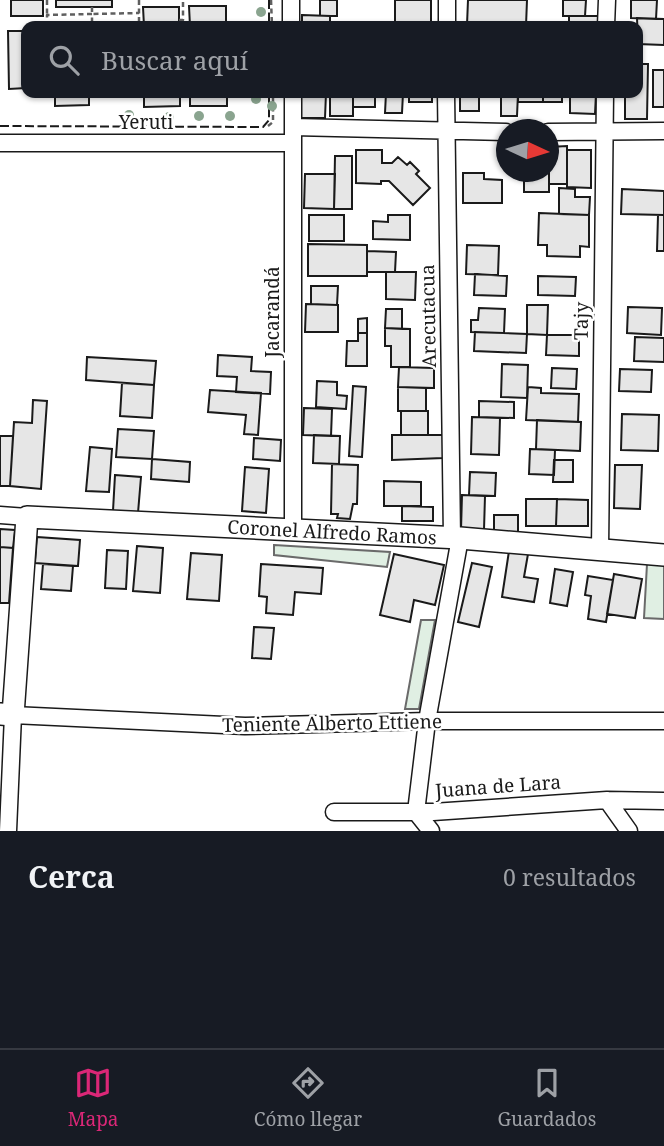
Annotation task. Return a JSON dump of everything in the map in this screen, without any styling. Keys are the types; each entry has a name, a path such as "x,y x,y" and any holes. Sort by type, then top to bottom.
{"main road":[{"name":"Coronel Alfredo Ramos","path":"27,517 456,538 664,555"},
{"path":"6,715 27,517"}],"street":[{"path":"291,0 291,21"},
{"path":"447,0 447,21"},
{"path":"606,21 607,0"},
{"name":"Jacarandá","path":"293,98 293,531"},
{"name":"Arecutacua","path":"416,812 427,721 456,538 446,98"},
{"name":"Tajy","path":"600,550 606,98"},
{"path":"559,132 664,131"},
{"name":"Yeruti","path":"0,142 496,132"},
{"name":"Coronel Alfredo Ramos","path":"0,516 27,517"},
{"path":"6,715 8,831"},
{"name":"Teniente Alberto Ettiene","path":"6,715 245,726 427,721 664,721"},
{"path":"607,800 629,831"},
{"name":"Juana de Lara","path":"334,812 416,812 607,800 664,801"},
{"path":"416,812 431,831"}],"path":[{"path":"47,0 47,21"},
{"path":"139,0 139,21"},
{"path":"183,0 181,20 190,20"},
{"path":"271,0 272,21"},
{"path":"92,7 92,21"},
{"path":"47,15 139,13"}],"green space":[{"path":"274,545 390,552 387,567 274,555"},
{"path":"647,564 664,564 664,619 644,618"},
{"path":"421,620 435,620 419,709 405,709"}],"building":[{"path":"11,0 43,0 43,16 11,16"},
{"path":"56,0 112,0 112,7 56,7"},
{"path":"320,0 337,0 337,16 320,16"},
{"path":"395,0 431,0 431,21 395,21"},
{"path":"468,0 527,0 526,21 467,21"},
{"path":"563,0 586,0 585,16 563,16"},
{"path":"631,0 657,0 656,19 631,18"},
{"path":"189,6 226,6 226,21 190,21"},
{"path":"143,7 179,7 179,21 144,21"},
{"path":"302,15 330,16 330,21 302,21"},
{"path":"569,16 598,16 598,21 569,21"},
{"path":"637,18 664,19 664,45 643,44 643,21 637,21"},
{"path":"8,31 21,31 21,88 9,89"},
{"path":"643,64 648,64 647,119 625,119 625,98 643,98"},
{"path":"653,70 664,70 664,107 653,107"},
{"path":"55,98 89,98 89,105 55,106"},
{"path":"144,98 180,98 180,106 144,107"},
{"path":"190,98 227,98 227,106 190,106"},
{"path":"301,98 326,98 325,118 301,118"},
{"path":"330,98 353,98 353,116 330,116"},
{"path":"353,98 375,98 375,107 353,107"},
{"path":"386,98 403,98 402,113 385,113"},
{"path":"409,98 432,98 432,102 409,102"},
{"path":"460,98 479,98 479,111 460,111"},
{"path":"501,98 518,98 517,116 501,116"},
{"path":"518,98 543,98 543,102 518,102"},
{"path":"543,98 562,98 562,102 543,102"},
{"path":"570,98 596,98 595,114 570,113"},
{"path":"559,146 567,146 567,184 549,184 559,182"},
{"path":"356,150 382,150 382,163 392,163 398,157 407,165 410,162 419,171 416,174 430,188 413,205 389,181 381,181 381,184 356,183"},
{"path":"567,150 591,150 591,188 567,187"},
{"path":"335,156 352,156 352,209 334,209"},
{"path":"463,173 484,173 484,179 502,182 502,203 463,203"},
{"path":"305,174 335,174 334,209 304,208"},
{"path":"524,182 549,182 549,192 524,192"},
{"path":"559,188 575,189 575,197 590,197 589,215 559,214"},
{"path":"622,189 664,191 664,215 621,214"},
{"path":"539,213 589,215 589,247 580,246 580,257 547,256 547,245 538,245"},
{"path":"309,215 344,215 344,241 309,241"},
{"path":"388,215 410,215 410,240 373,239 373,221 388,222"},
{"path":"658,215 664,215 664,251 657,251"},
{"path":"308,244 367,245 367,276 308,276"},
{"path":"467,245 499,246 498,275 466,274"},
{"path":"367,251 396,252 395,272 367,272"},
{"path":"386,272 416,272 415,300 386,299"},
{"path":"475,274 507,276 506,296 474,295"},
{"path":"538,276 576,277 575,296 538,295"},
{"path":"311,286 338,286 337,305 311,304"},
{"path":"306,304 338,305 338,332 305,332"},
{"path":"527,305 548,305 547,335 527,334"},
{"path":"628,307 662,308 661,335 627,333"},
{"path":"479,308 505,309 504,333 471,332 471,320 478,320"},
{"path":"386,309 402,309 402,329 385,328"},
{"path":"367,318 367,333 358,333 358,319"},
{"path":"385,328 410,329 410,367 391,367 391,346 385,346"},
{"path":"475,332 527,334 526,353 474,351"},
{"path":"358,333 367,333 367,366 346,366 347,341 358,341"},
{"path":"547,335 579,335 579,356 546,355"},
{"path":"635,337 664,338 664,362 634,361"},
{"path":"218,355 252,357 251,371 271,372 270,394 236,392 237,377 217,376"},
{"path":"87,357 156,361 154,385 86,380"},
{"path":"502,364 528,365 527,398 501,397"},
{"path":"399,367 434,368 434,388 398,387"},
{"path":"552,368 577,369 576,389 551,388"},
{"path":"620,369 652,370 651,392 619,391"},
{"path":"317,381 337,382 337,395 347,396 346,409 316,407"},
{"path":"122,383 154,385 152,418 120,416"},
{"path":"353,386 366,387 362,457 349,456"},
{"path":"398,387 426,388 426,411 398,411"},
{"path":"528,387 541,388 541,393 579,394 578,422 526,420"},
{"path":"210,390 261,393 258,435 244,434 246,415 208,412"},
{"path":"33,400 47,401 41,489 10,486 14,422 32,423"},
{"path":"479,401 514,402 514,418 479,417"},
{"path":"304,408 332,409 331,436 303,435"},
{"path":"401,411 428,411 428,435 401,435"},
{"path":"622,414 659,415 658,451 621,450"},
{"path":"472,417 500,418 499,455 471,454"},
{"path":"537,420 581,422 580,451 536,449"},
{"path":"118,429 154,431 152,459 116,457"},
{"path":"314,435 340,436 339,464 313,463"},
{"path":"392,435 443,435 443,458 392,460"},
{"path":"0,436 13,436 10,486 0,486"},
{"path":"254,438 281,440 280,461 253,459"},
{"path":"90,447 112,449 109,492 86,491"},
{"path":"530,449 555,450 554,475 529,474"},
{"path":"152,459 190,462 189,482 151,479"},
{"path":"554,460 573,460 573,482 553,482"},
{"path":"332,464 358,465 357,504 353,504 350,519 337,518 338,514 331,514"},
{"path":"615,465 642,465 640,509 614,508"},
{"path":"245,467 269,469 266,513 242,511"},
{"path":"470,472 496,473 495,496 469,495"},
{"path":"115,475 141,477 138,513 113,511"},
{"path":"384,481 421,482 421,506 384,506"},
{"path":"462,495 485,496 484,530 461,530"},
{"path":"526,499 557,499 556,526 526,526"},
{"path":"557,499 588,500 588,526 556,526"},
{"path":"402,506 433,507 433,521 402,521"},
{"path":"494,515 518,515 518,539 494,539"},
{"path":"0,529 15,530 13,548 0,547"},
{"path":"37,537 80,540 78,566 35,563"},
{"path":"137,546 163,548 160,593 133,591"},
{"path":"0,547 13,548 9,603 0,603"},
{"path":"107,550 128,551 126,589 105,588"},
{"path":"509,551 528,554 524,577 538,579 534,602 502,597"},
{"path":"191,553 222,555 219,601 187,599"},
{"path":"394,554 444,565 435,605 414,600 410,622 380,615"},
{"path":"472,563 492,567 479,627 458,622"},
{"path":"43,564 73,566 71,591 41,589"},
{"path":"261,564 323,568 321,594 295,592 293,615 266,613 267,597 259,596"},
{"path":"555,569 573,572 567,606 550,603"},
{"path":"614,574 642,579 635,618 607,614"},
{"path":"588,576 613,580 606,622 588,619 591,596 585,595"},
{"path":"254,627 274,628 271,659 252,658"}],"fence":[{"path":"269,0 269,21"},
{"path":"0,126 263,127 269,120 269,98"}]}
